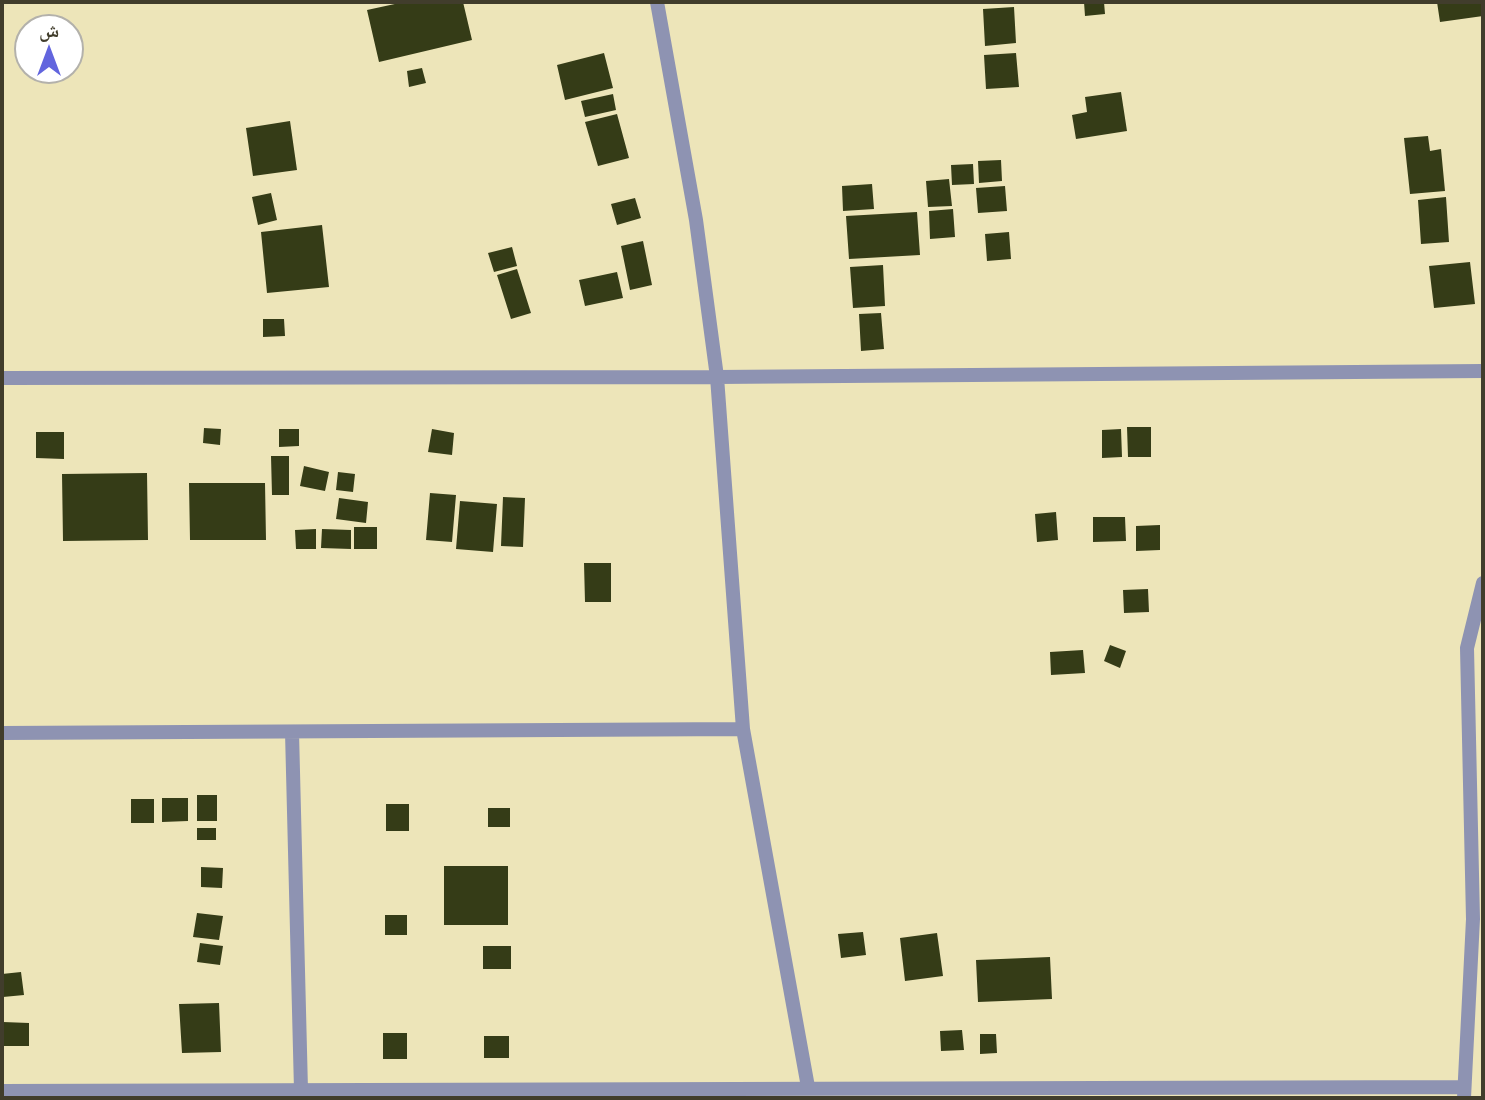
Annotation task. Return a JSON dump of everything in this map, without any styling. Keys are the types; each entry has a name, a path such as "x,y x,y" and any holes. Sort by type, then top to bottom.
{"street":[{"path":"657,2 696,220 717,377 743,729 809,1093"},
{"path":"2,378 717,377 1483,371"},
{"path":"2,1091 1464,1093 1478,917 1467,648 1483,583"},
{"path":"2,733 743,729"},
{"path":"292,732 301,1090"}],"building":[{"path":"404,2 463,2 472,40 379,62 367,10"},
{"path":"1084,2 1104,2 1105,14 1085,16"},
{"path":"1437,2 1483,2 1483,16 1440,22"},
{"path":"1014,7 1016,43 985,46 983,9"},
{"path":"604,53 613,88 565,100 557,65"},
{"path":"1016,53 1019,87 986,89 984,55"},
{"path":"422,68 426,83 409,87 407,71"},
{"path":"1121,92 1127,131 1076,139 1072,115 1087,112 1085,97"},
{"path":"613,94 616,110 585,117 581,101"},
{"path":"617,114 629,158 598,166 585,122"},
{"path":"290,121 297,170 253,176 246,128"},
{"path":"1428,136 1430,151 1441,149 1445,191 1410,194 1404,138"},
{"path":"1001,160 1002,181 979,183 978,161"},
{"path":"973,164 974,184 952,185 951,165"},
{"path":"949,179 952,206 928,207 926,181"},
{"path":"872,184 874,209 843,211 842,186"},
{"path":"1005,186 1007,211 978,213 976,188"},
{"path":"271,193 277,220 258,225 252,197"},
{"path":"1446,197 1449,242 1421,244 1418,200"},
{"path":"635,198 641,218 617,225 611,204"},
{"path":"953,209 955,237 930,239 929,211"},
{"path":"917,212 920,255 849,259 846,216"},
{"path":"322,225 329,287 267,293 261,232"},
{"path":"1009,232 1011,259 987,261 985,234"},
{"path":"643,241 652,285 630,290 621,246"},
{"path":"512,247 517,266 494,272 488,253"},
{"path":"1470,262 1475,304 1434,308 1429,266"},
{"path":"883,265 885,306 853,308 850,267"},
{"path":"517,269 531,313 511,319 497,275"},
{"path":"617,272 623,298 585,306 579,280"},
{"path":"881,313 884,349 861,351 859,314"},
{"path":"263,319 284,319 285,336 263,337"},
{"path":"1127,427 1151,427 1151,457 1128,457"},
{"path":"204,428 221,429 220,445 203,443"},
{"path":"279,429 299,429 299,446 279,447"},
{"path":"432,429 454,433 452,455 428,452"},
{"path":"1121,429 1122,457 1102,458 1102,430"},
{"path":"36,432 64,432 64,459 36,458"},
{"path":"271,456 289,456 289,495 272,495"},
{"path":"304,466 329,472 325,491 300,486"},
{"path":"338,472 355,474 353,492 336,490"},
{"path":"147,473 148,540 63,541 62,474"},
{"path":"189,483 265,483 266,540 190,540"},
{"path":"430,493 456,495 452,542 426,540"},
{"path":"503,497 525,498 523,547 501,546"},
{"path":"339,498 368,502 366,523 336,519"},
{"path":"460,501 497,504 493,552 456,549"},
{"path":"1056,512 1058,540 1037,542 1035,514"},
{"path":"1093,517 1125,517 1126,541 1093,542"},
{"path":"1160,525 1160,550 1136,551 1136,526"},
{"path":"354,527 377,527 377,549 354,549"},
{"path":"316,529 316,549 296,549 295,530"},
{"path":"322,529 351,530 351,549 321,548"},
{"path":"584,563 611,563 611,602 585,602"},
{"path":"1148,589 1149,612 1124,613 1123,590"},
{"path":"1110,645 1126,651 1120,668 1104,661"},
{"path":"1083,650 1085,673 1051,675 1050,652"},
{"path":"197,795 217,795 217,821 197,821"},
{"path":"162,798 188,798 188,821 162,822"},
{"path":"131,799 154,799 154,823 131,823"},
{"path":"386,804 409,804 409,831 386,831"},
{"path":"488,808 510,808 510,827 488,827"},
{"path":"197,828 216,828 216,840 197,840"},
{"path":"444,866 508,866 508,925 444,925"},
{"path":"201,867 223,868 222,888 201,887"},
{"path":"197,913 223,916 219,940 193,937"},
{"path":"385,915 407,915 407,935 385,935"},
{"path":"863,932 866,955 841,958 838,934"},
{"path":"937,933 943,976 905,981 900,938"},
{"path":"200,943 223,946 220,965 197,962"},
{"path":"483,946 511,946 511,969 483,969"},
{"path":"1050,957 1052,999 978,1002 976,960"},
{"path":"21,972 24,995 3,997 2,974"},
{"path":"219,1003 221,1052 182,1053 179,1004"},
{"path":"3,1022 29,1023 29,1046 3,1046"},
{"path":"962,1030 964,1050 941,1051 940,1031"},
{"path":"383,1033 407,1033 407,1059 383,1059"},
{"path":"980,1034 996,1034 997,1053 980,1054"},
{"path":"484,1036 509,1036 509,1058 484,1058"}]}
